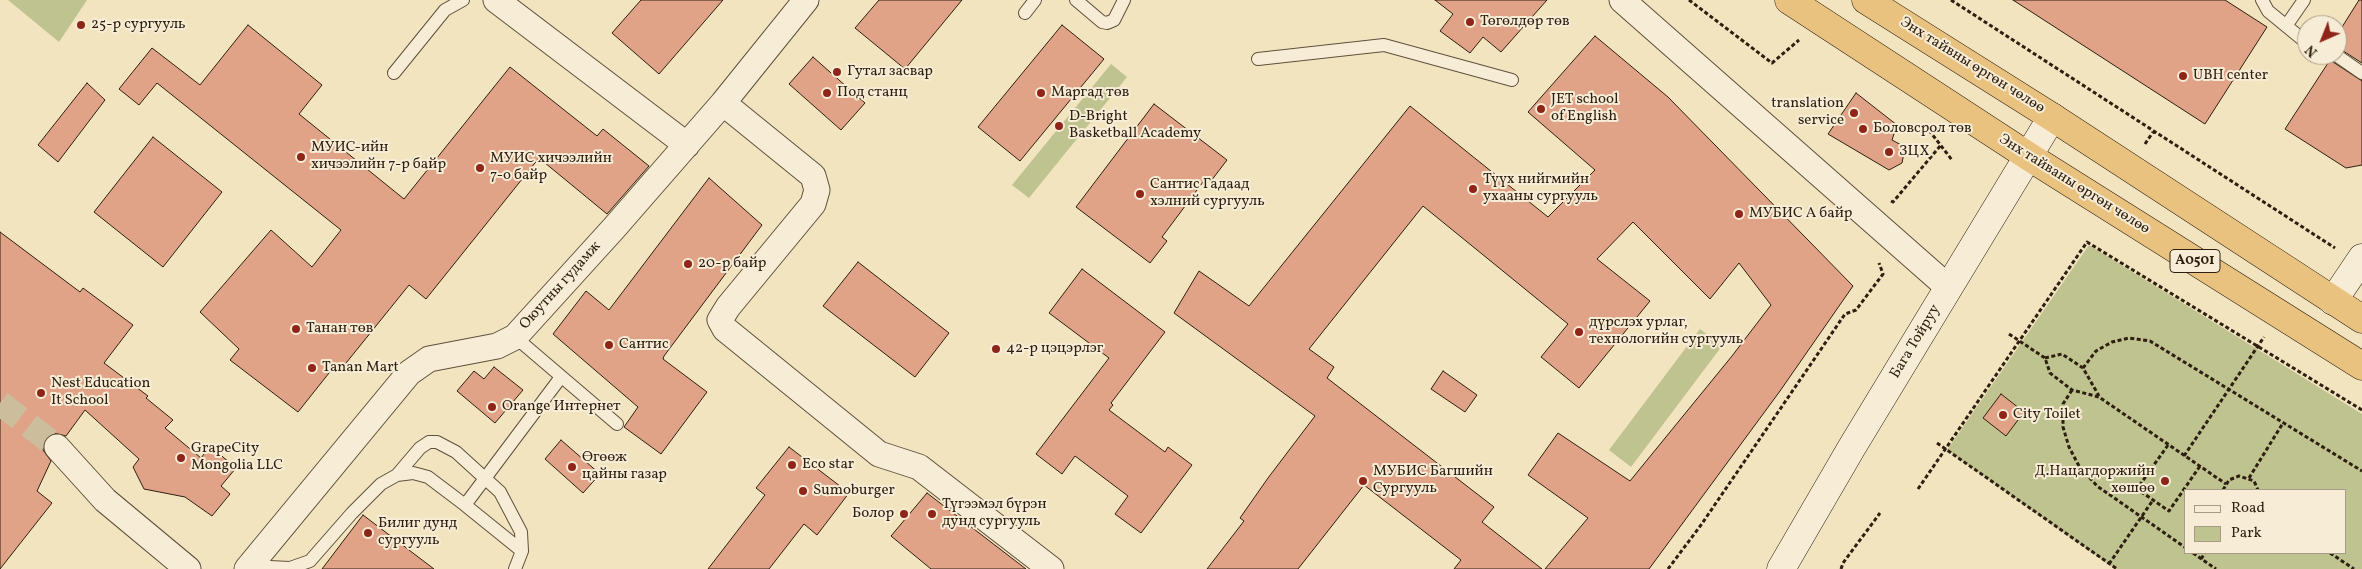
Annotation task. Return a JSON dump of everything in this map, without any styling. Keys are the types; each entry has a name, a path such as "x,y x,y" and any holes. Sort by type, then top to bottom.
{"highway":[{"name":"Энх тайваны өргөн чөлөө","path":"1788,0 2028,156 2362,366"},
{"name":"Энх тайвны өргөн чөлөө","path":"1866,0 2052,117"},
{"name":"A0501","path":"2052,117 2333,302 2362,319"}],"main road":[{"name":"Бага Тойруу","path":"1782,569 1852,447 2052,117"},
{"path":"2333,302 2360,261"}],"street":[{"path":"496,0 687,145"},
{"name":"Оюутны гудамж","path":"248,568 409,373 429,360 497,346 515,337 687,145 806,0"},
{"path":"1622,0 1949,288"},
{"path":"723,103 813,176 817,190 812,204 728,307 720,320 725,329 879,454 919,467 1052,569"},
{"path":"57,447 105,500 188,569"}],"lane":[{"path":"394,73 445,10 463,0"},
{"path":"1025,13 1035,0"},
{"path":"1076,0 1102,22 1107,23 1114,20 1124,0"},
{"path":"2262,0 2268,11 2297,35"},
{"path":"2286,26 2304,0"},
{"path":"1258,58 1384,45 1512,80"},
{"path":"2347,63 2362,73"},
{"path":"515,337 617,424"},
{"path":"465,505 561,378"},
{"path":"248,568 290,568 310,561 352,513 381,484 397,475 428,442 437,442 456,452 500,492 514,514 521,532 522,551 515,569"},
{"path":"397,475 413,473 428,477 522,551"}],"path":[{"path":"1689,0 1772,63 1801,38"},
{"path":"1951,0 2168,142 2360,261"},
{"path":"1918,120 1926,125 1952,160"},
{"path":"1893,202 1941,145"},
{"path":"1918,489 2087,242 2362,410"},
{"path":"1668,569 1701,525 1845,314 1856,310 1883,274 1876,257"},
{"path":"2009,334 2045,358 2050,373 2072,390 2099,396 2226,484"},
{"path":"2184,456 2265,336"},
{"path":"2083,368 2096,351 2112,342 2129,338 2150,341 2362,471"},
{"path":"2045,358 2062,354 2083,368 2099,396"},
{"path":"2072,390 2063,404 2063,427 2069,448 2079,466 2097,486 2184,547"},
{"path":"2249,478 2283,423"},
{"path":"1937,444 2117,569"},
{"path":"2168,444 2137,489 2169,511 2184,489"},
{"path":"2184,489 2200,466"},
{"path":"2224,489 2229,480 2239,476 2254,481 2258,489"},
{"path":"2110,564 2153,500"},
{"path":"1841,569 1843,563 1880,513"},
{"path":"2194,554 2216,569"},
{"path":"2202,559 2204,554"},
{"path":"2332,554 2354,569"}],"green space":[{"path":"8,0 87,0 59,42"},
{"path":"1111,64 1127,77 1029,198 1012,185"},
{"path":"2089,245 2362,414 2362,569 2115,569 1947,450"},
{"path":"1700,329 1722,346 1631,467 1609,450"}],"building":[{"path":"641,0 723,0 659,74 612,33"},
{"path":"879,0 962,0 905,69 855,28"},
{"path":"1435,0 1547,0 1501,52 1483,37 1470,53 1440,31 1453,14"},
{"name":"UBH center","path":"2013,0 2225,0 2267,27 2205,124"},
{"path":"2359,0 2362,0 2362,63 2347,53 2347,19"},
{"path":"248,25 322,85 299,114 404,199 510,67 597,136 603,129 649,166 607,214 539,158 426,299 409,285 338,373 333,368 298,412 230,360 239,349 200,312 271,230 312,267 341,230 157,83 139,105 119,89 152,48 200,85"},
{"name":"Маргад төв","path":"1062,25 1104,59 1020,161 978,127"},
{"path":"1595,36 1668,97 1853,286 1780,391 1649,569 1545,569 1588,518 1528,475 1558,433 1630,481 1771,305 1739,263 1710,299 1633,222 1597,259 1650,301 1579,388 1541,357 1568,324 1423,206 1309,349 1334,367 1327,378 1494,507 1482,522 1542,569 1454,569 1461,560 1364,485 1298,569 1207,569 1244,521 1240,518 1268,478 1315,416 1174,313 1199,271 1249,306 1410,106 1548,217 1595,170 1528,112"},
{"name":"Под станц","path":"813,57 865,103 841,130 789,84"},
{"path":"2327,65 2338,65 2362,81 2362,165 2346,168 2285,129"},
{"path":"87,83 105,100 58,162 38,145"},
{"name":"Боловсрол төв","path":"1856,93 1897,125 1892,140 1905,147 1902,163 1889,170 1828,134"},
{"name":"Сантис Гадаад хэлний сургууль","path":"1154,104 1227,160 1211,181 1206,178 1162,237 1167,241 1150,263 1076,207"},
{"path":"153,137 222,192 163,267 94,212"},
{"path":"709,178 762,225 664,356 663,359 707,392 661,454 624,427 638,407 553,334 586,291 609,310"},
{"path":"0,232 80,292 83,288 133,325 104,363 148,396 146,398 173,420 165,428 201,458 210,446 236,468 221,486 230,494 212,516 185,497 144,489 133,467 139,459 85,410 66,436 54,433 48,436 44,442 43,450 51,461 37,491 52,503 0,569"},
{"path":"858,262 949,333 915,377 823,306"},
{"path":"1082,269 1165,332 1111,403 1113,405 1109,410 1165,452 1168,447 1192,465 1141,533 1115,514 1128,496 1075,456 1062,474 1036,454 1109,358 1049,313"},
{"name":"Orange Интернет","path":"494,367 523,390 495,423 457,391 474,371 484,379"},
{"path":"1443,371 1477,395 1465,412 1431,389"},
{"name":"City Toilet","path":"2001,394 2024,412 2006,436 1983,418"},
{"name":"Өгөөж цайны газар","path":"561,440 600,474 583,493 545,459"},
{"path":"789,447 849,493 817,535 804,524 769,569 708,569 765,495 756,488"},
{"name":"Түгээмэл бүрэн дунд сургууль","path":"927,493 1026,569 931,569 891,536"},
{"name":"Билиг дунд сургууль","path":"363,515 434,569 322,569"}],"tunnel":[{"path":"0,403 57,447"}],"place":[{"name":"Төгөлдөр төв","path":"1470,22"},
{"name":"25-р сургууль","path":"81,25"},
{"name":"Гутал засвар","path":"837,72"},
{"name":"UBH center","path":"2183,76"},
{"name":"Под станц","path":"827,93"},
{"name":"Маргад төв","path":"1041,93"},
{"name":"JET school of English","path":"1541,109"},
{"name":"translation service","path":"1854,113"},
{"name":"D-Bright Basketball Academy","path":"1059,126"},
{"name":"Боловсрол төв","path":"1863,129"},
{"name":"ЗЦХ","path":"1889,152"},
{"name":"МУИС-ийн хичээлийн 7-р байр","path":"301,157"},
{"name":"МУИС хичээлийн 7-о байр","path":"480,168"},
{"name":"Түүх нийгмийн ухааны сургууль","path":"1473,189"},
{"name":"Сантис Гадаад хэлний сургууль","path":"1140,194"},
{"name":"МУБИС А байр","path":"1739,214"},
{"name":"20-p байр","path":"688,264"},
{"name":"Танан төв","path":"296,329"},
{"name":"дүрслэх урлаг, технологийн сургууль","path":"1579,332"},
{"name":"Сантис","path":"609,345"},
{"name":"42-р цэцэрлэг","path":"996,349"},
{"name":"Tanan Mart","path":"312,368"},
{"name":"Nest Education It School","path":"41,393"},
{"name":"Orange Интернет","path":"492,407"},
{"name":"City Toilet","path":"2003,415"},
{"name":"GrapeCity Mongolia LLC","path":"181,458"},
{"name":"Eco star","path":"792,465"},
{"name":"Өгөөж цайны газар","path":"572,467"},
{"name":"МУБИС Багшийн Сургууль","path":"1363,481"},
{"name":"Д.Нацагдоржийн хөшөө","path":"2165,481"},
{"name":"Sumoburger","path":"803,491"},
{"name":"Болор","path":"904,514"},
{"name":"Түгээмэл бүрэн дунд сургууль","path":"932,514"},
{"name":"Билиг дунд сургууль","path":"368,533"}]}
